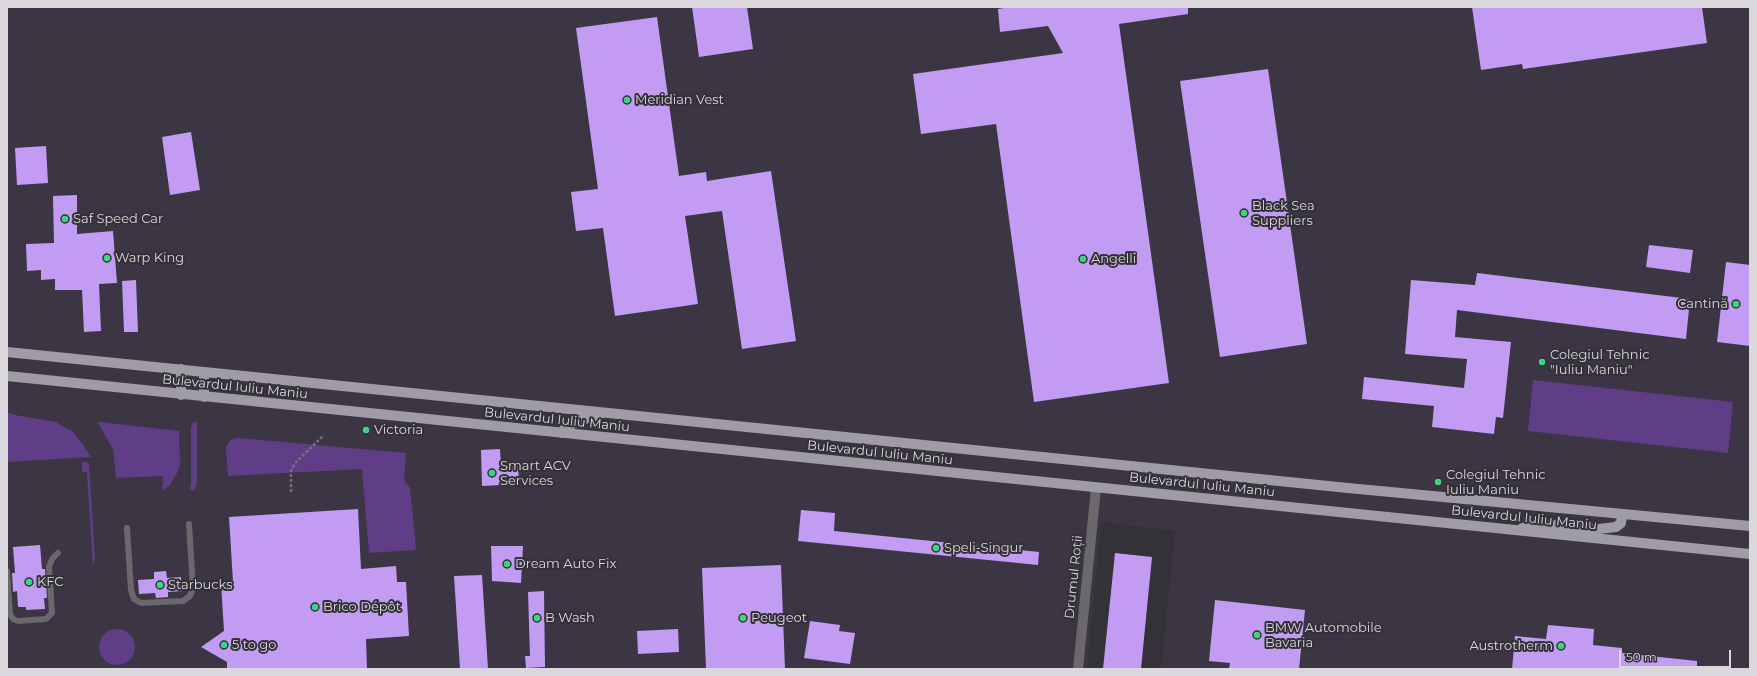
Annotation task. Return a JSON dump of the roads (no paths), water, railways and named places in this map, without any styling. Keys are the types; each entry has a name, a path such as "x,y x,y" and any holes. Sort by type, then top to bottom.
{"main road":[{"name":"Bulevardul Iuliu Maniu","path":"7,352 607,413 811,432 1348,488 1750,526"},
{"path":"181,369 181,395"},
{"path":"204,372 204,398"},
{"name":"Bulevardul Iuliu Maniu","path":"7,376 204,398 1750,554"},
{"path":"561,433 565,428 578,421 607,413"},
{"path":"1511,530 1539,524 1599,529 1616,527 1621,523 1622,514"}],"street":[{"name":"Drumul Roții","path":"1078,669 1096,488"}],"lane":[{"path":"127,528 131,590 134,599 141,603 176,601 187,599 193,588 189,524"},
{"path":"7,571 10,614 13,619 46,618 52,613 49,567 52,559 58,553"}],"place":[{"name":"Meridian Vest","path":"627,100"},
{"name":"Black Sea Suppliers","path":"1244,213"},
{"name":"Saf Speed Car","path":"65,219"},
{"name":"Warp King","path":"107,258"},
{"name":"Angelli","path":"1083,259"},
{"name":"Cantină","path":"1736,304"},
{"name":"Colegiul Tehnic \"Iuliu Maniu\"","path":"1542,362"},
{"name":"Victoria","path":"366,430"},
{"name":"Smart ACV Services","path":"492,473"},
{"name":"Colegiul Tehnic Iuliu Maniu","path":"1438,482"},
{"name":"Speli-Singur","path":"936,548"},
{"name":"Dream Auto Fix","path":"507,564"},
{"name":"KFC","path":"29,582"},
{"name":"Starbucks","path":"160,585"},
{"name":"Brico Dépôt","path":"315,607"},
{"name":"B Wash","path":"537,618"},
{"name":"Peugeot","path":"743,618"},
{"name":"BMW Automobile Bavaria","path":"1257,635"},
{"name":"5 to go","path":"224,645"},
{"name":"Austrotherm","path":"1561,646"}]}
